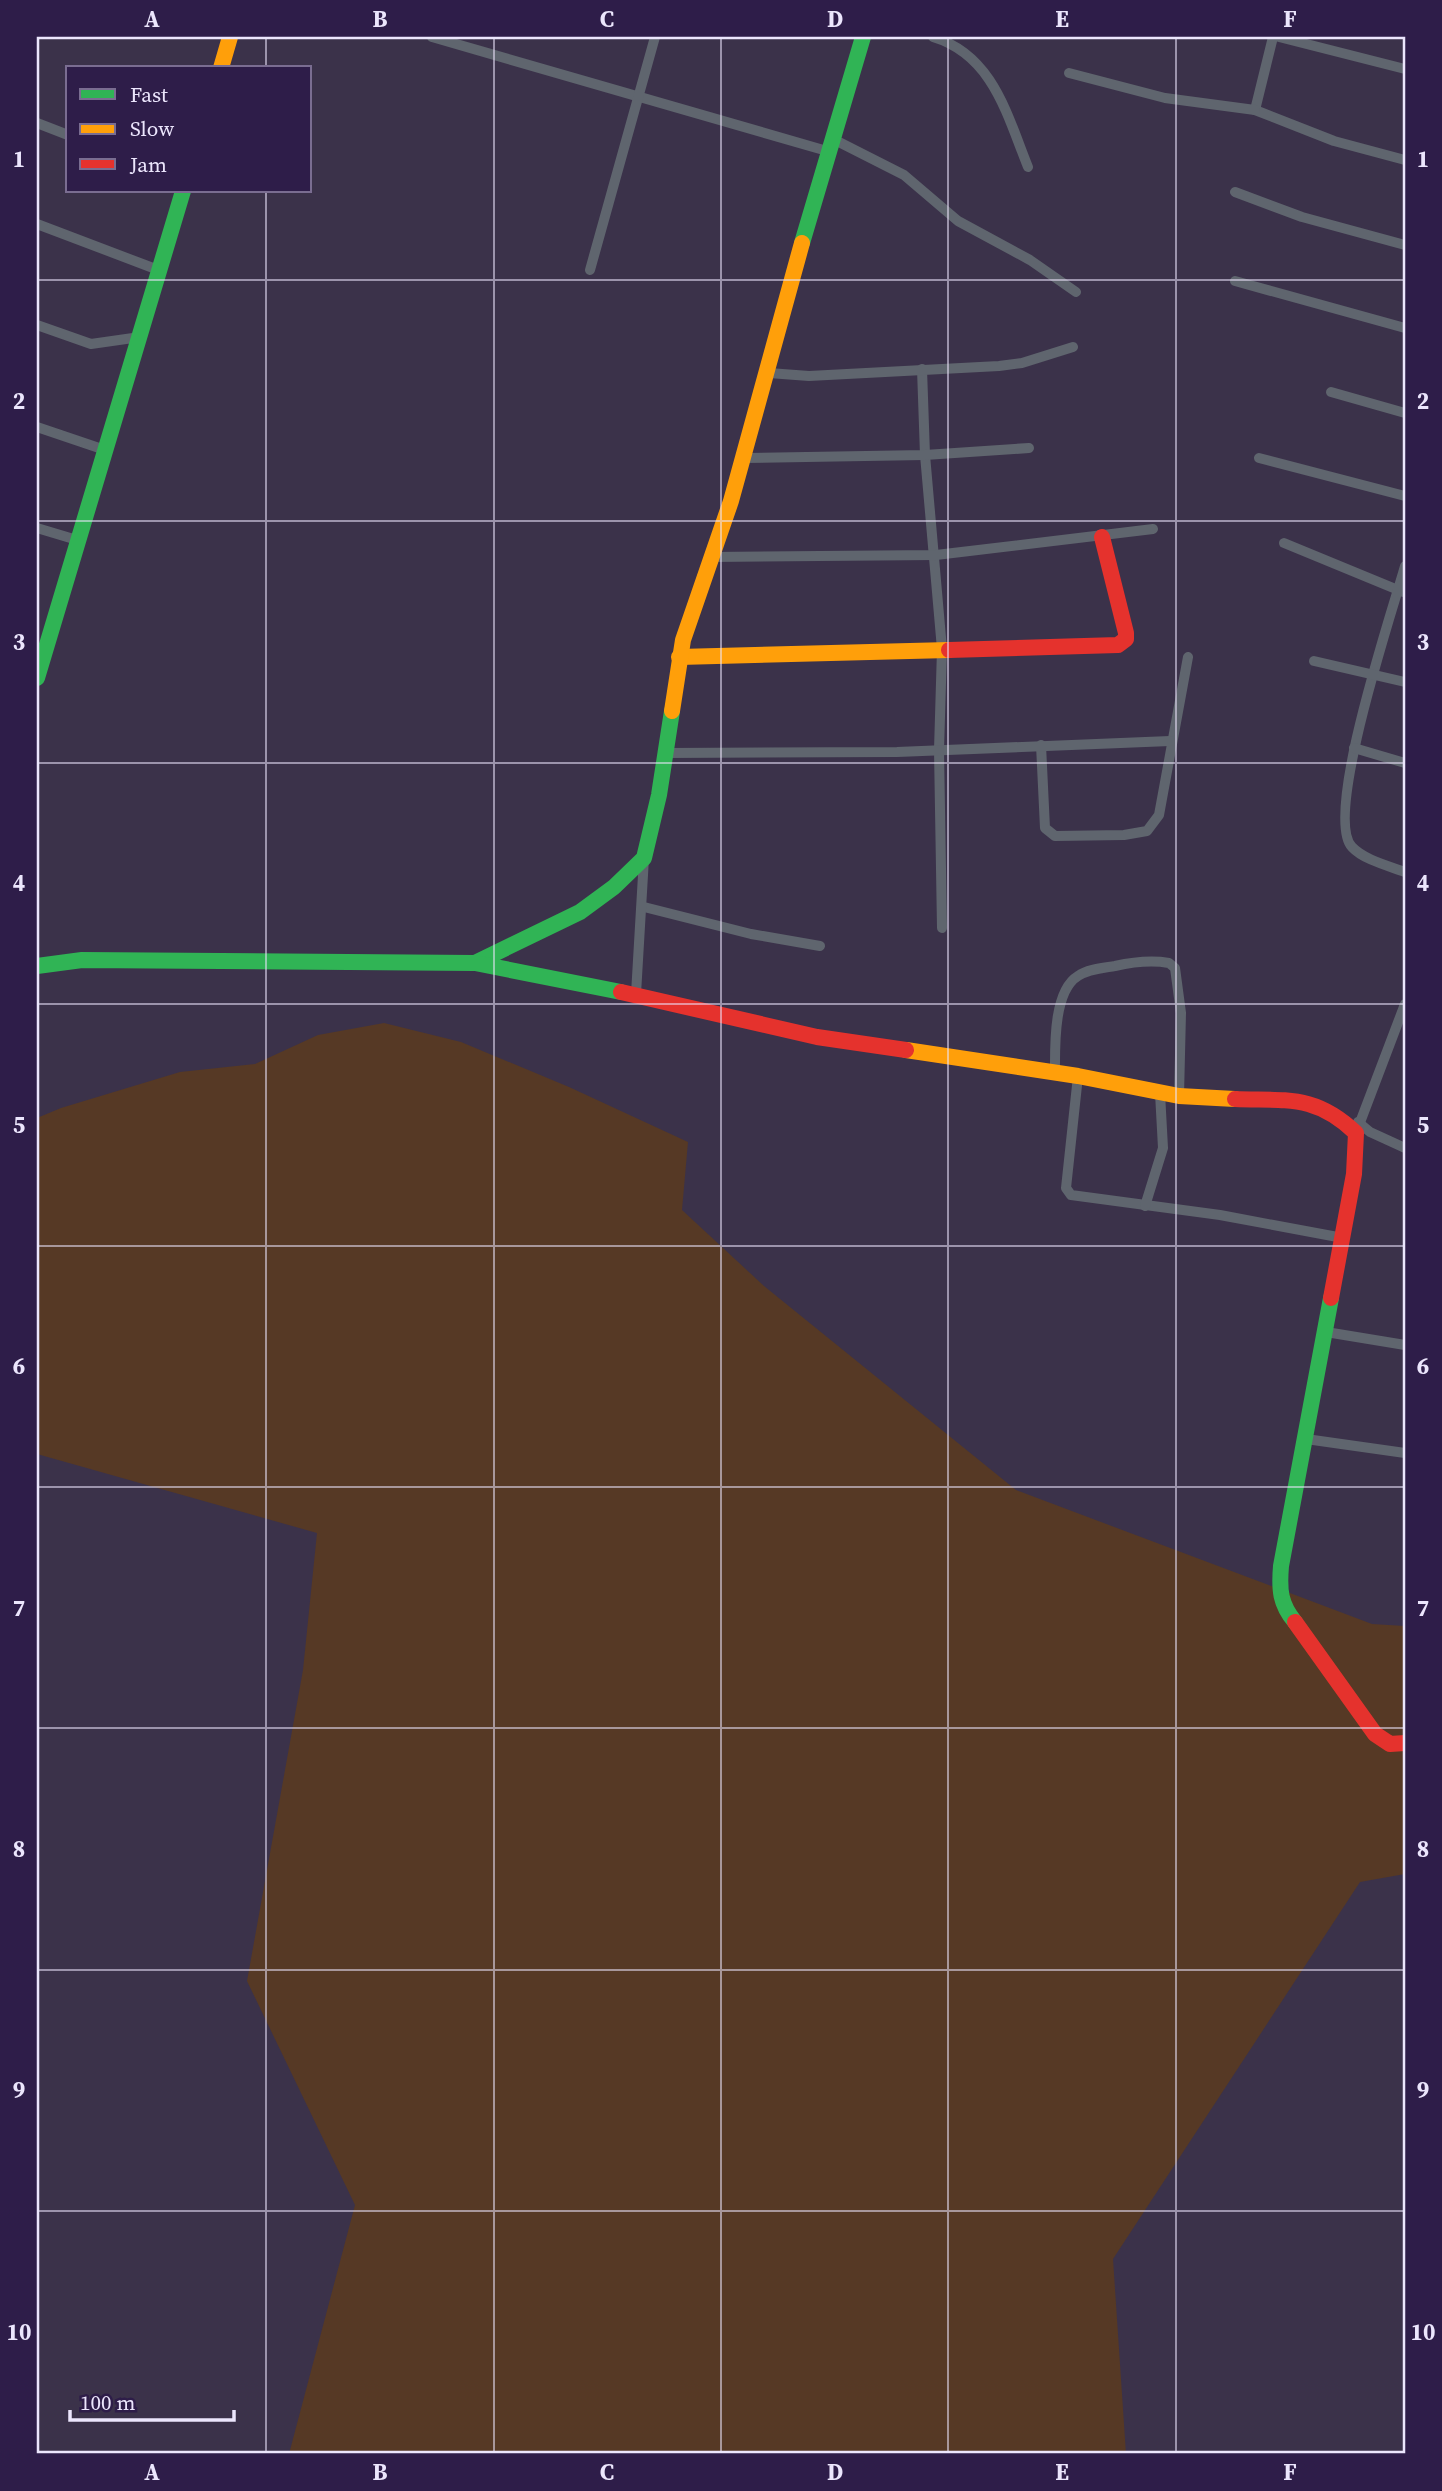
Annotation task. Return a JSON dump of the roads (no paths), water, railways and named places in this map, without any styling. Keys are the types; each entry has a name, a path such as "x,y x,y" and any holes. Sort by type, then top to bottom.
{"street":[{"path":"221,66 228,37"},
{"path":"432,37 638,98 829,144 904,175 958,221 1030,260 1076,292"},
{"path":"590,270 655,37"},
{"path":"636,994 644,907 644,858 666,753 679,657 744,458 829,144 863,37"},
{"path":"933,37 962,48 977,60 998,94 1028,167"},
{"path":"1255,110 1273,37"},
{"path":"1279,37 1405,69"},
{"path":"1069,73 1165,99 1255,110 1334,141 1405,160"},
{"path":"37,123 66,134"},
{"path":"37,678 183,192"},
{"path":"1235,192 1302,217 1405,245"},
{"path":"37,224 161,271"},
{"path":"1236,281 1405,328"},
{"path":"37,325 91,344 140,337"},
{"path":"769,373 808,376 1022,363 1073,347"},
{"path":"922,369 925,455 936,555 942,649 939,750 942,928"},
{"path":"1331,392 1405,413"},
{"path":"37,427 105,450"},
{"path":"744,458 925,455 1029,448"},
{"path":"1259,458 1405,496"},
{"path":"37,528 77,540"},
{"path":"711,557 936,555 1153,529"},
{"path":"679,657 1118,645 1126,639 1127,626 1114,591 1102,537"},
{"path":"1284,543 1402,592"},
{"path":"1405,566 1402,592 1374,673 1354,748 1346,797 1348,840 1352,847 1365,856 1405,872"},
{"path":"1041,745 1045,828 1049,833 1055,836 1124,835 1147,831 1154,825 1158,815 1188,657"},
{"path":"1314,661 1405,681"},
{"path":"666,753 939,750 1170,741"},
{"path":"1354,748 1405,763"},
{"path":"475,963 580,912 614,887 644,858"},
{"path":"644,907 751,934 820,946"},
{"path":"37,966 82,960 475,963 636,994 817,1037 1078,1076 1179,1096 1309,1102 1405,1148"},
{"path":"1055,1073 1055,1036 1067,985 1078,975 1100,968 1131,963 1169,962 1175,968 1181,1013 1179,1096"},
{"path":"1404,1010 1357,1127 1354,1174 1343,1238 1281,1566 1280,1601 1375,1734 1390,1744 1405,1743"},
{"path":"1078,1076 1066,1188 1078,1198 1220,1215 1343,1238"},
{"path":"1145,1206 1163,1149 1160,1093"},
{"path":"1326,1332 1405,1345"},
{"path":"1306,1439 1405,1453"}]}
